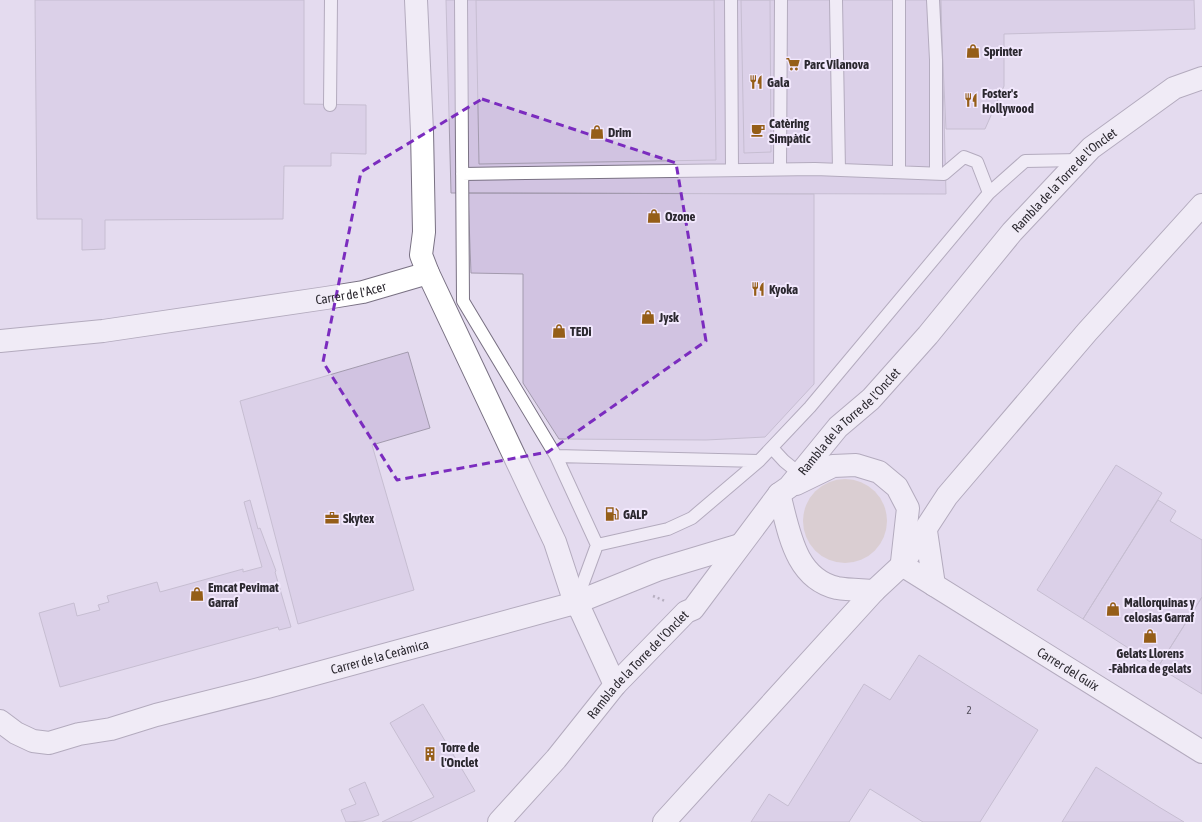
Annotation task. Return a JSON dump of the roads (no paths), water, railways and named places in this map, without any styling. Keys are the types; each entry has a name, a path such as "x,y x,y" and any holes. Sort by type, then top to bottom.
{"street":[{"path":"416,0 422,131 424,232 421,255 428,273 555,542 576,603 615,685"},
{"name":"Rambla de la Torre de l'Onclet","path":"499,822 556,759 615,685 686,612 694,609 735,556 740,545 838,427 871,399 928,335 1012,232 1079,160 1091,148 1174,88 1202,78"},
{"path":"664,822 874,591 902,566 947,496 1094,324 1202,205"},
{"name":"Carrer de l'Acer","path":"0,341 103,332 326,298 363,292 428,273"},
{"path":"874,591 837,588 821,581 807,570 796,556 789,485 833,466 856,465 878,472 897,487 908,508 902,566"},
{"path":"926,530 934,585"},
{"name":"Carrer de la Ceràmica","path":"8,727 33,741 49,743 79,734 111,729 156,715 267,687 576,603 657,570 740,545"},
{"name":"Carrer del Guix","path":"902,566 1202,752"},
{"name":"Rambla de la Torre de l'Onclet","path":"519,822 524,796"}],"lane":[{"path":"330,105 331,0"},
{"path":"461,0 463,301 556,456 597,545 576,603"},
{"path":"731,0 732,170"},
{"path":"780,169 781,0"},
{"path":"836,0 839,170"},
{"path":"899,0 899,172"},
{"path":"933,0 936,60 936,173"},
{"path":"462,174 780,169 944,174 964,157 977,162 989,193"},
{"path":"597,545 680,525 692,518 759,461 810,407 989,193 1025,162 1079,160"},
{"path":"772,448 784,462 789,485"},
{"path":"556,456 759,461"}],"place":[{"name":"Sprinter","path":"973,51"},
{"name":"Parc Vilanova","path":"793,64"},
{"name":"Gala","path":"756,82"},
{"name":"Foster's Hollywood","path":"971,100"},
{"name":"Catèring Simpàtic","path":"758,130"},
{"name":"Drim","path":"597,132"},
{"name":"Ozone","path":"654,216"},
{"name":"Kyoka","path":"758,289"},
{"name":"Jysk","path":"648,317"},
{"name":"TEDi","path":"559,331"},
{"name":"GALP","path":"612,514"},
{"name":"Skytex","path":"332,518"},
{"name":"Emcat Pevimat Garraf","path":"197,594"},
{"name":"Mallorquinas y celosias Garraf","path":"1113,609"},
{"name":"Gelats Llorens -Fàbrica de gelats","path":"1150,636"},
{"name":"Torre de l'Onclet","path":"430,754"}]}
